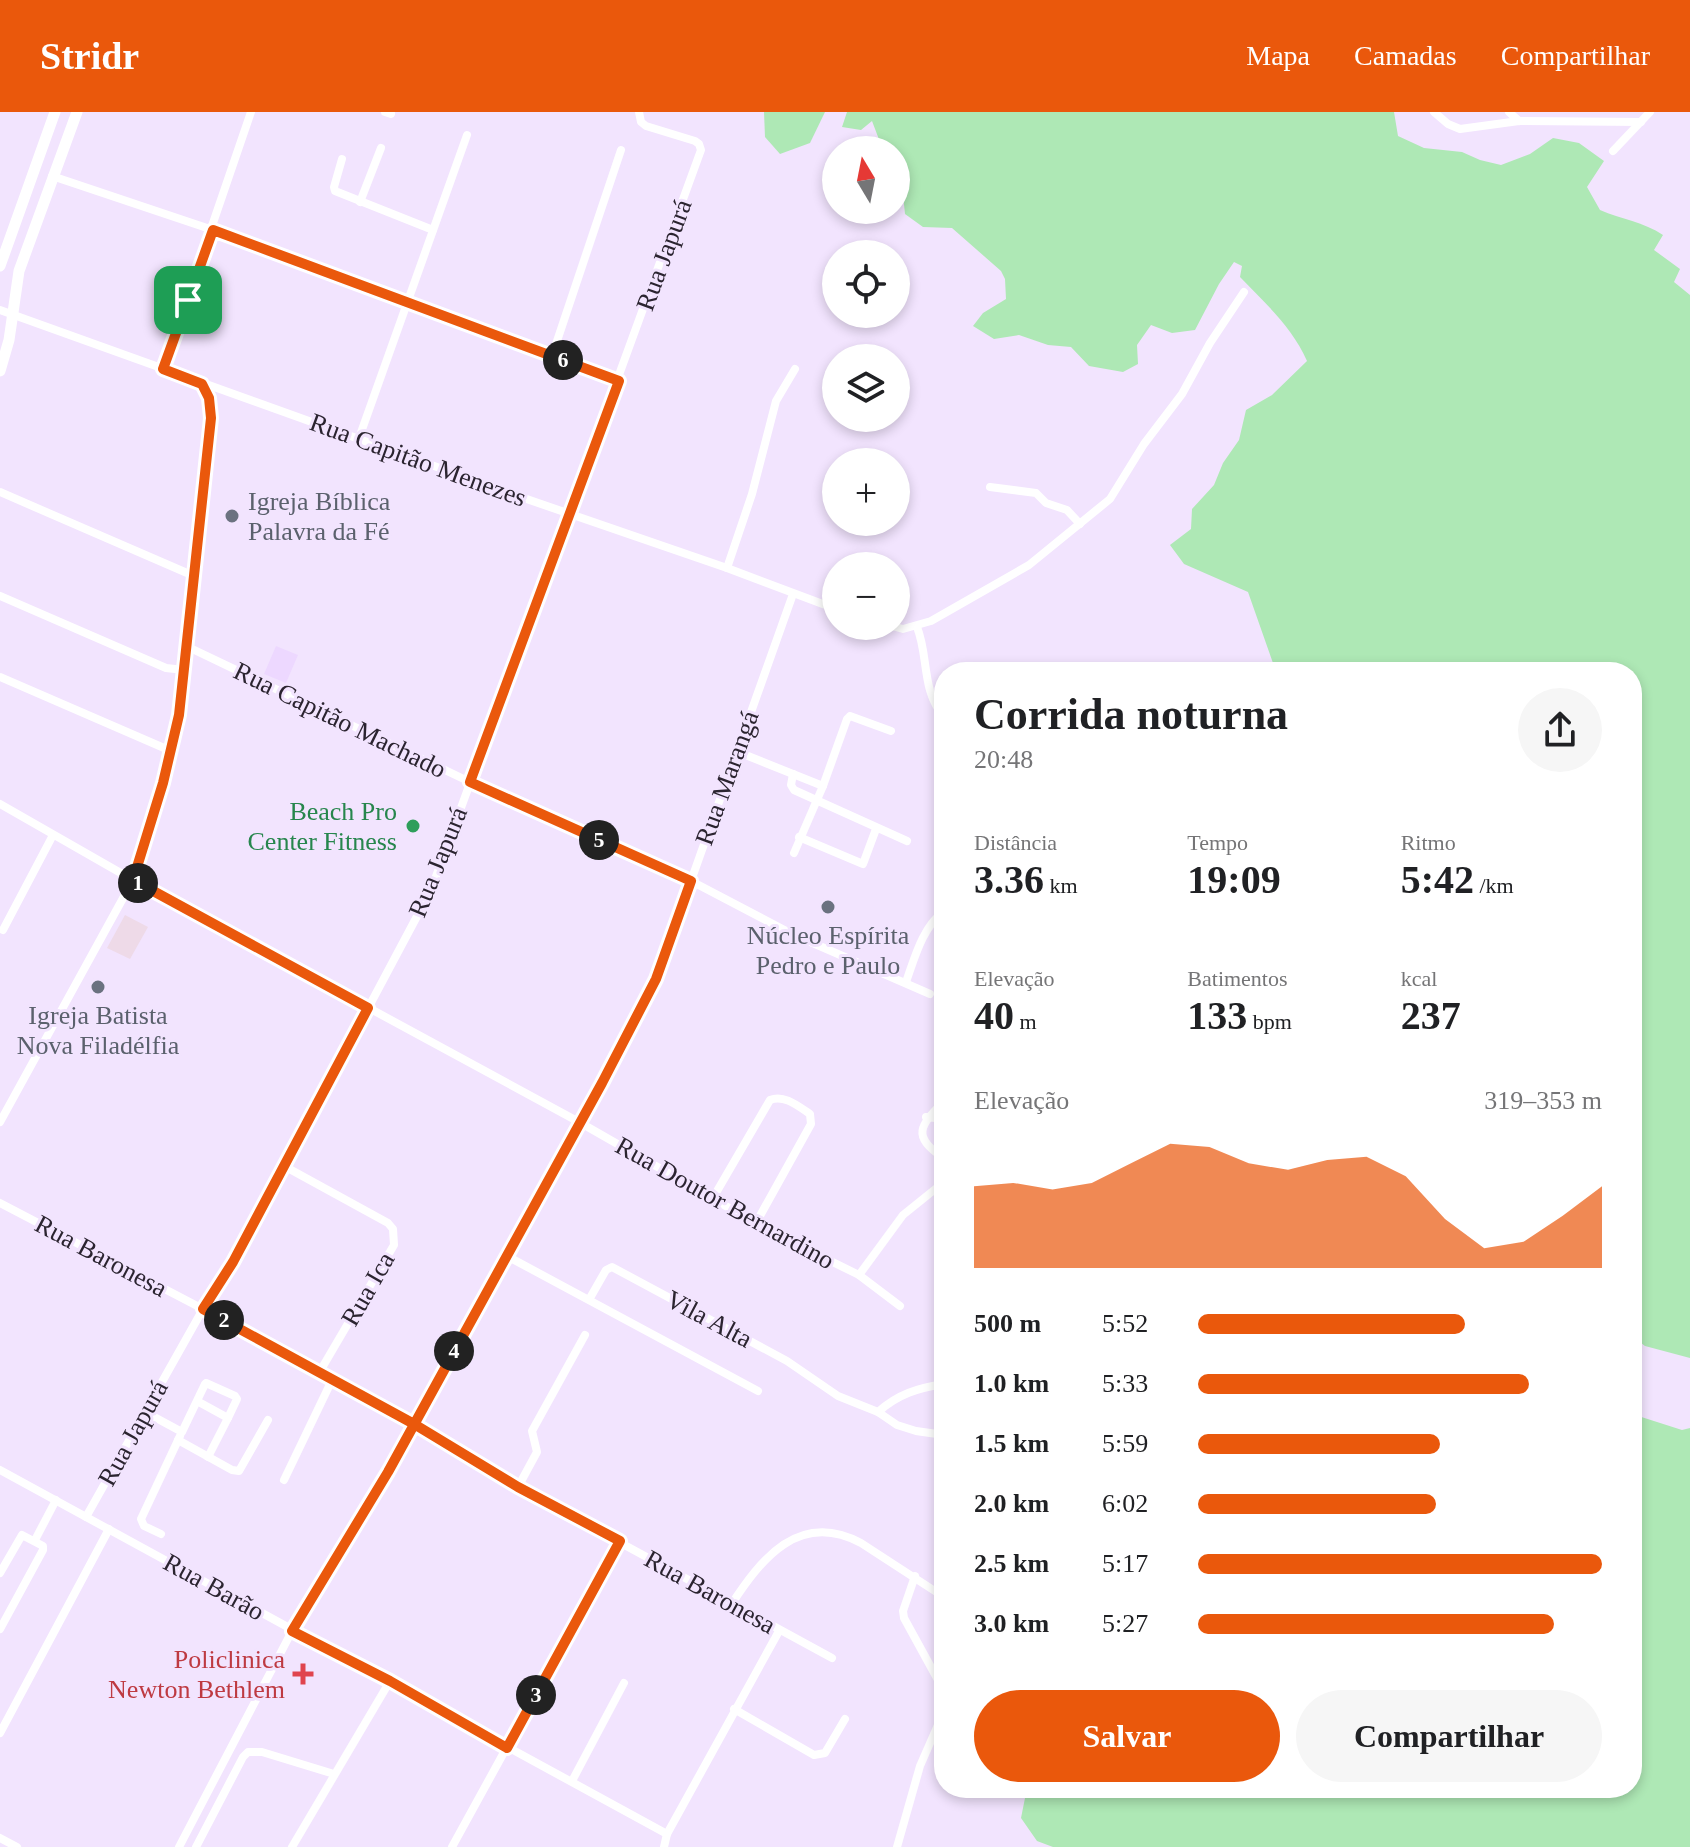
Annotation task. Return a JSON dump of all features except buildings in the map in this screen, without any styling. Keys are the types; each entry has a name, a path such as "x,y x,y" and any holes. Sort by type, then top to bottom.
{"main road":[{"path":"0,266 55,112"},
{"path":"0,371 19,271 77,112"}],"street":[{"path":"163,369 251,112"},
{"name":"Rua Japurá","path":"86,1517 203,1309 233,1262 428,898 701,150 695,141 646,126 641,122 639,112"},
{"path":"1434,112 1460,129 1519,121 1641,122"},
{"path":"1509,112 1519,121"},
{"path":"1613,151 1650,112"},
{"path":"359,438 467,135"},
{"path":"360,202 381,148"},
{"path":"552,356 621,150"},
{"path":"342,159 335,191 433,230"},
{"path":"52,176 213,230 619,381"},
{"path":"910,628 1029,565 1110,499 1144,444 1182,394 1210,343 1244,292"},
{"name":"Rua Capitão Menezes","path":"0,310 822,604"},
{"path":"727,568 752,494 776,401 795,369"},
{"path":"0,1122 133,880 171,751 179,715 211,410 202,384"},
{"path":"211,410 224,391"},
{"path":"990,487 1033,491 1046,503 1067,510 1080,524"},
{"path":"0,492 194,576"},
{"name":"Rua Marangá","path":"179,1847 292,1631 414,1424 656,979 793,594"},
{"path":"0,596 166,668 184,670"},
{"path":"917,627 925,645 927,687 934,699"},
{"name":"Rua Capitão Machado","path":"186,646 470,782 691,881 792,934 930,994"},
{"path":"0,677 171,751"},
{"path":"794,853 849,716 891,731"},
{"path":"738,752 823,786"},
{"path":"793,774 791,785 794,790 907,841"},
{"name":"Rua Doutor Bernardino","path":"0,804 133,880 579,1122 756,1223 859,1275 900,1306"},
{"path":"799,837 863,864 876,829"},
{"path":"3,930 53,835"},
{"path":"906,982 922,939 934,920"},
{"path":"713,1198 770,1100 780,1098 797,1105 810,1114 811,1124 756,1223"},
{"path":"934,1110 926,1117 924,1140 934,1152"},
{"path":"926,1117 934,1118"},
{"name":"Rua Ica","path":"284,1166 388,1223 394,1236 394,1245 319,1373"},
{"path":"859,1275 903,1215 934,1190"},
{"name":"Rua Baronesa","path":"0,1203 414,1424 518,1487 832,1658"},
{"name":"Vila Alta","path":"505,1255 758,1391"},
{"name":"Vila Alta","path":"590,1298 606,1270 612,1267 787,1361 838,1396 878,1412"},
{"path":"518,1487 537,1452 532,1431 585,1335"},
{"path":"284,1480 332,1380"},
{"path":"161,1534 144,1526 141,1519 208,1383 237,1399 208,1457"},
{"path":"934,1386 911,1390 878,1412 897,1425 934,1434"},
{"path":"197,1401 228,1418"},
{"path":"145,1412 208,1457 234,1471 241,1470 268,1420"},
{"name":"Rua Barão","path":"0,1470 667,1834"},
{"path":"35,1540 56,1500"},
{"path":"0,1733 109,1529"},
{"path":"731,1605 758,1565 790,1540 808,1534 847,1535 915,1576 934,1592"},
{"path":"0,1573 22,1535 43,1546 0,1629"},
{"path":"452,1847 620,1541"},
{"path":"915,1576 903,1611 904,1618 934,1673"},
{"path":"664,1847 667,1834 779,1631"},
{"path":"292,1847 390,1681"},
{"path":"572,1781 624,1683"},
{"path":"734,1709 814,1755 825,1753 845,1719"},
{"path":"897,1847 920,1766 934,1734"},
{"path":"196,1847 248,1752 262,1752 334,1774"},
{"path":"0,1838 17,1847"}],"shaded area":[{"path":"276,646 298,655 286,683 264,674"},
{"path":"125,915 148,927 130,959 107,948"}],"green space":[{"path":"764,112 825,112 810,143 780,154 765,137"},
{"path":"847,112 1394,112 1398,136 1424,148 1462,152 1501,165 1530,154 1553,138 1579,143 1604,161 1587,187 1600,210 1663,235 1654,250 1680,269 1674,282 1690,295 1690,1358 1642,1344 1642,662 1273,662 1248,592 1184,564 1170,545 1191,529 1192,509 1214,485 1223,463 1239,440 1246,410 1272,395 1307,361 1286,326 1240,277 1242,266 1234,262 1195,330 1172,333 1151,325 1137,345 1138,364 1123,372 1089,366 1071,347 1048,345 1019,335 994,339 973,326 983,313 1006,299 1005,279 1001,271 952,228 923,227 910,218 910,136 878,136 872,121 861,130 842,127"},
{"path":"1642,1417 1682,1430 1690,1428 1690,1847 1053,1847 1037,1841 1021,1818 1025,1798 1642,1798"}],"place":[{"name":"Igreja Bíblica Palavra da Fé","path":"232,516"},
{"name":"Beach Pro Center Fitness","path":"413,826"},
{"name":"Núcleo Espírita Pedro e Paulo","path":"828,907"},
{"name":"Igreja Batista Nova Filadélfia","path":"98,987"},
{"name":"Policlinica Newton Bethlem","path":"303,1674"}],"route":[{"path":"188,300 163,369 202,384 209,398 211,418 179,715 163,783 133,880 368,1008 233,1262 203,1309 414,1424 518,1487 620,1541 507,1748 390,1681 292,1631 388,1472 414,1424 505,1255 602,1083 656,979 691,881 470,782 619,381 213,230 188,300"}]}
